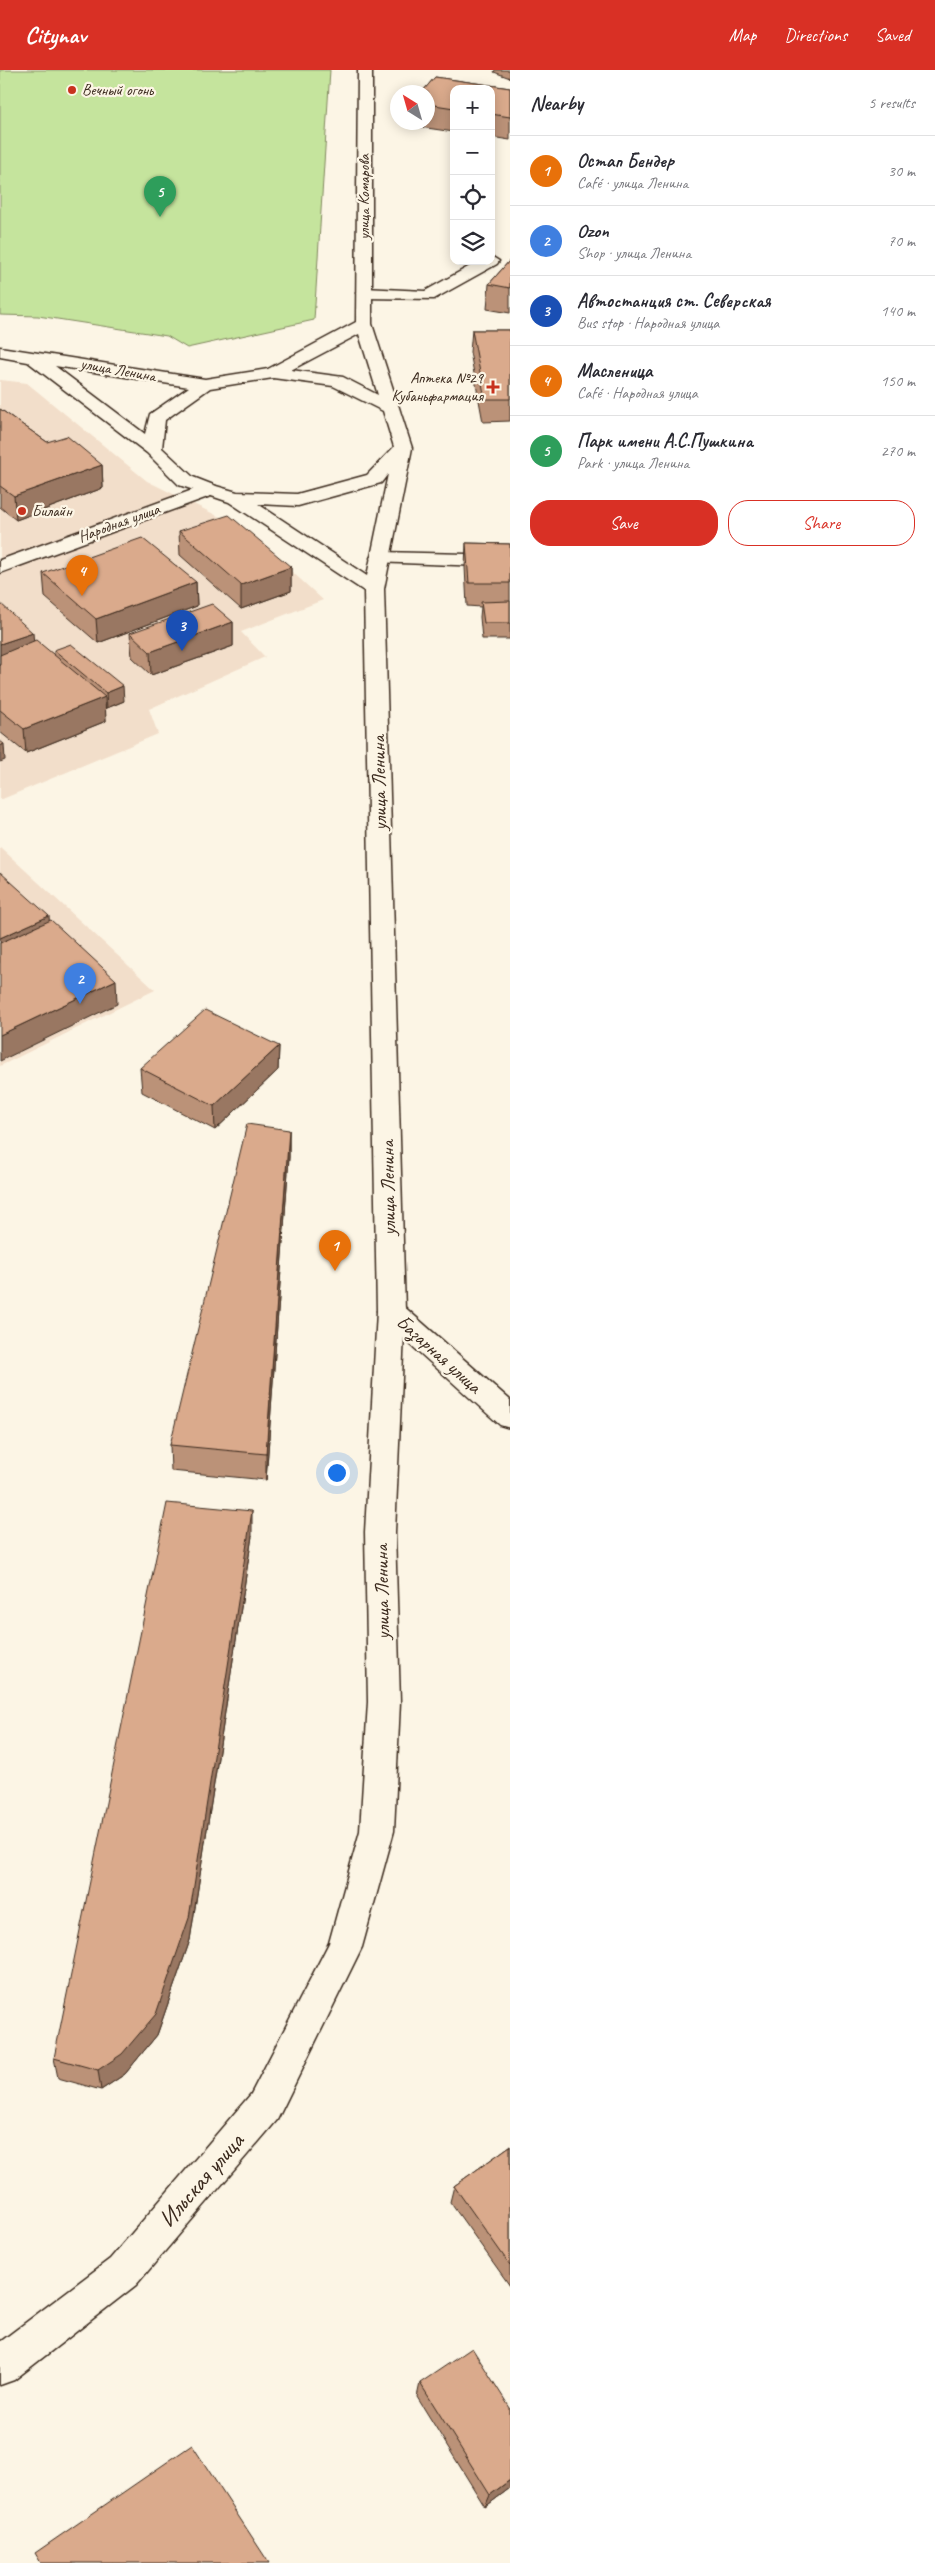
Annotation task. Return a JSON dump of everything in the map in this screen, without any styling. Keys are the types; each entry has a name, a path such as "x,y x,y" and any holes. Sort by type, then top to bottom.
{"street":[{"name":"улица Комарова","path":"365,70 364,324 392,408"},
{"path":"364,292 428,296 484,265"},
{"path":"273,373 364,324"},
{"name":"улица Ленина","path":"0,352 30,355 205,384 273,373 337,380 392,408"},
{"name":"улица Ленина","path":"30,355 153,449 186,481 236,498 298,500 374,479 403,448"},
{"name":"улица Ленина","path":"153,449 156,418 205,384"},
{"path":"374,589 403,448 392,408"},
{"name":"Народная улица","path":"0,567 209,490"},
{"name":"улица Ленина","path":"236,498 374,589 391,1310 380,1532 384,1702 377,1831 345,1947"},
{"path":"380,558 510,561"},
{"name":"Базарная улица","path":"391,1310 510,1417"},
{"name":"Ильская улица","path":"0,2366 123,2272 264,2107 345,1947"}],"shaded area":[{"path":"0,380 27,383 147,481 246,530 323,600 241,632 265,657 149,709 158,734 0,800"},
{"path":"0,847 155,990 0,1066"}],"green space":[{"path":"0,70 330,70 314,320 187,348 167,336 38,316 0,315"}],"building":[{"path":"435,77 490,85 450,85 450,107 435,105 435,85 428,85"},
{"path":"495,86 510,88 510,117 495,115"},
{"path":"510,260 510,288 489,284"},
{"path":"472,330 510,330 510,399 485,399"},
{"path":"0,409 47,442 67,436 102,465 14,496 0,486"},
{"path":"229,515 291,567 241,585 179,531"},
{"path":"142,538 196,582 96,619 43,573"},
{"path":"466,543 510,544 510,583 469,583"},
{"path":"510,601 510,623 484,623 481,602"},
{"path":"0,603 33,633 0,644"},
{"path":"212,604 233,622 150,652 130,633"},
{"path":"36,640 105,697 24,729 0,710 0,655"},
{"path":"71,644 123,686 106,693 54,650"},
{"path":"0,872 49,916 0,938"},
{"path":"51,920 116,980 0,1035 0,943"},
{"path":"205,1010 279,1046 214,1106 140,1068"},
{"path":"247,1124 289,1130 266,1454 170,1445"},
{"path":"167,1503 252,1511 189,1918 156,2014 122,2054 98,2070 54,2058"},
{"path":"510,2146 510,2265 454,2186"},
{"path":"472,2348 510,2408 510,2480 490,2495 420,2383"},
{"path":"192,2445 269,2563 41,2563 35,2553"}],"place":[{"name":"Вечный огонь","path":"72,90"},
{"name":"Парк имени А.С.Пушкина","path":"160,217"},
{"name":"Аптека №29 Кубаньфармация","path":"493,387"},
{"name":"Билайн","path":"22,511"},
{"name":"Масленица","path":"82,596"},
{"name":"Автостанция ст. Северская","path":"182,651"},
{"name":"Ozon","path":"80,1004"},
{"name":"Остап Бендер","path":"335,1271"}]}
